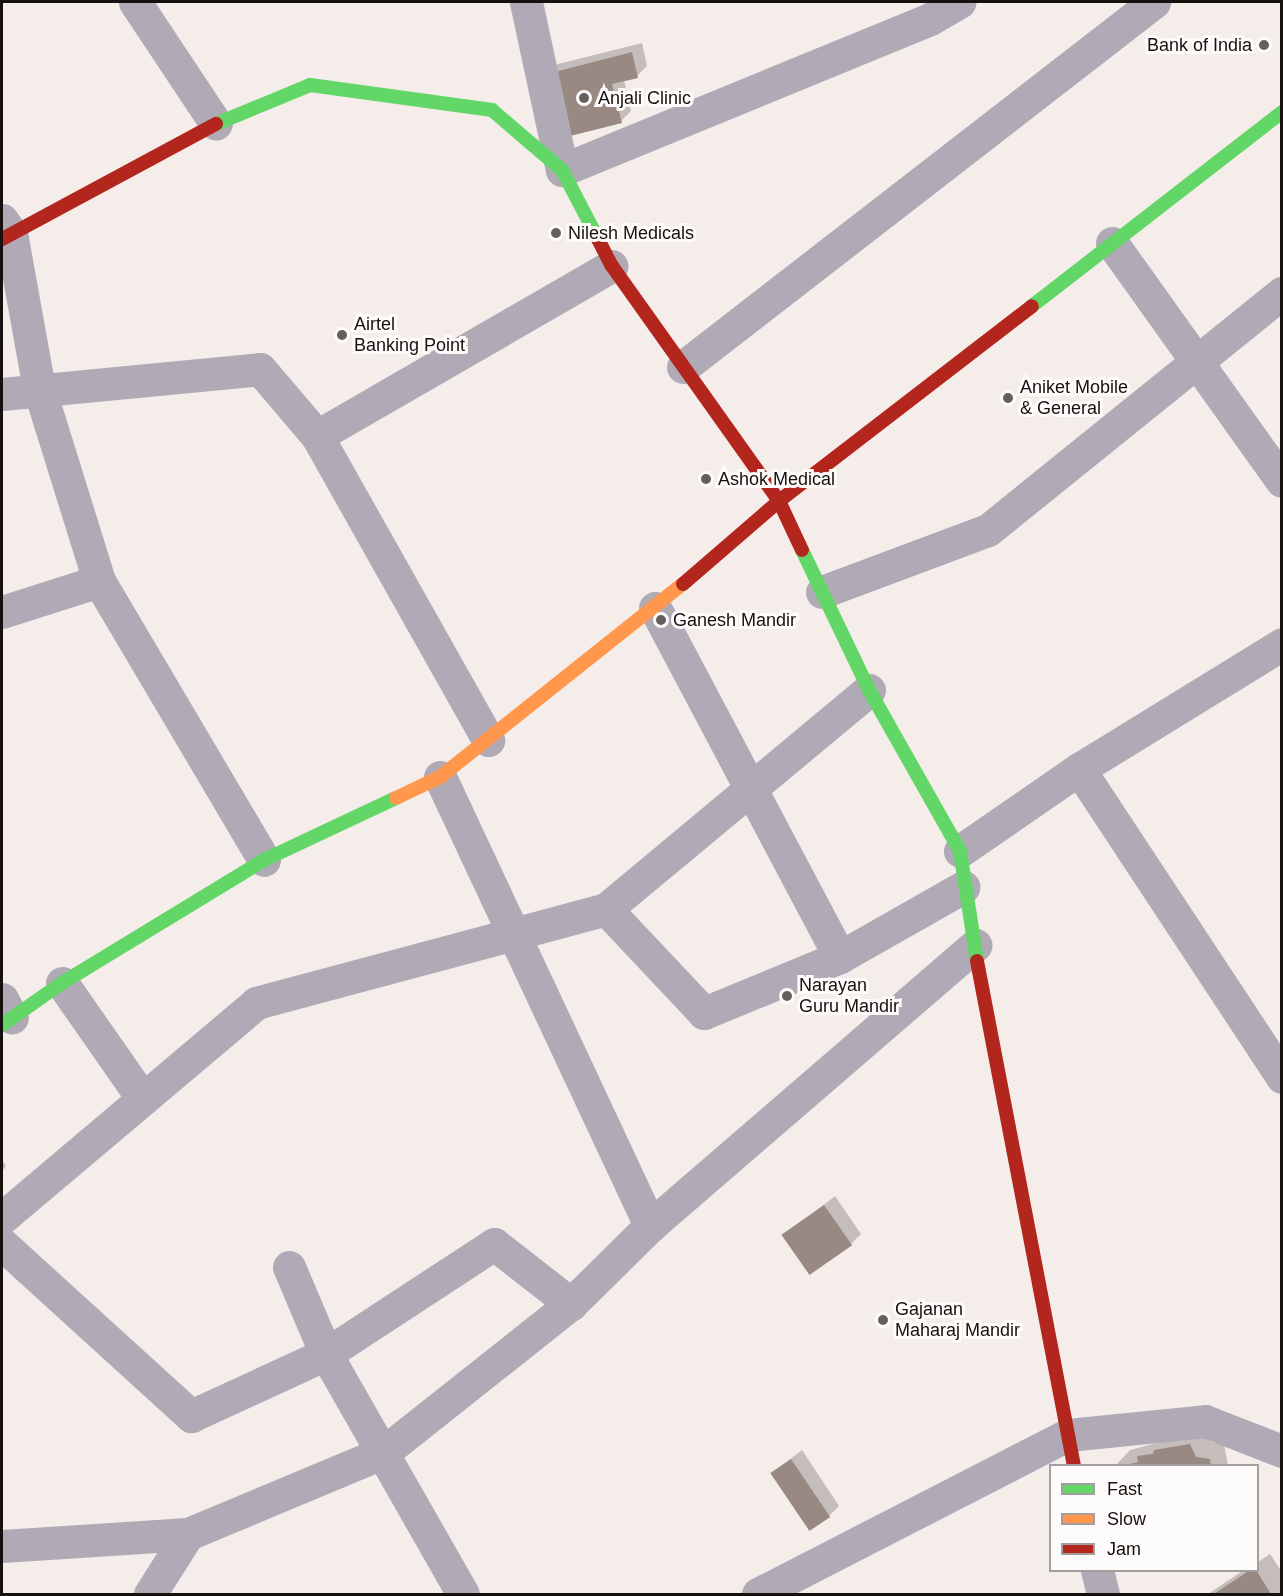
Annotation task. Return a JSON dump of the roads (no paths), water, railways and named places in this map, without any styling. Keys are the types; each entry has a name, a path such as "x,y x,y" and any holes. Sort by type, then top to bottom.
{"street":[{"path":"135,2 216,124"},
{"path":"525,2 562,170 612,266 779,501 869,690 960,850 963,887 1071,1450"},
{"path":"562,170 930,19 959,2"},
{"path":"683,367 1154,2"},
{"path":"264,860 99,581 39,388 5,231 216,124 310,86 492,110 562,170"},
{"path":"5,1014 62,983 264,860 440,777 655,608 779,501 1281,112"},
{"path":"1112,243 1281,481"},
{"path":"317,436 612,266"},
{"path":"822,592 988,530 1281,293"},
{"path":"2,394 39,388 260,369 317,436 488,740"},
{"path":"2,612 99,581"},
{"path":"655,608 840,957"},
{"path":"960,850 1079,769 1281,644"},
{"path":"2,1218 256,1003 606,909 869,690"},
{"path":"1079,769 1281,1077"},
{"path":"440,777 650,1226"},
{"path":"606,909 704,1013 840,957 963,887"},
{"path":"2,1546 188,1534 384,1452 571,1304 650,1226 975,945"},
{"path":"62,983 143,1099"},
{"path":"2,1244 191,1416 326,1354 494,1244 571,1304"},
{"path":"289,1268 326,1354 463,1594"},
{"path":"758,1594 1071,1450 1205,1421 1281,1451"},
{"path":"150,1594 188,1534"},
{"path":"1097,1572 1102,1594"}],"place":[{"name":"Bank of India","path":"1264,45"},
{"name":"Anjali Clinic","path":"584,98"},
{"name":"Nilesh Medicals","path":"556,233"},
{"name":"Airtel Banking Point","path":"342,335"},
{"name":"Aniket Mobile & General","path":"1008,398"},
{"name":"Ashok Medical","path":"706,479"},
{"name":"Ganesh Mandir","path":"661,620"},
{"name":"Narayan Guru Mandir","path":"787,996"},
{"name":"Gajanan Maharaj Mandir","path":"883,1320"}]}
